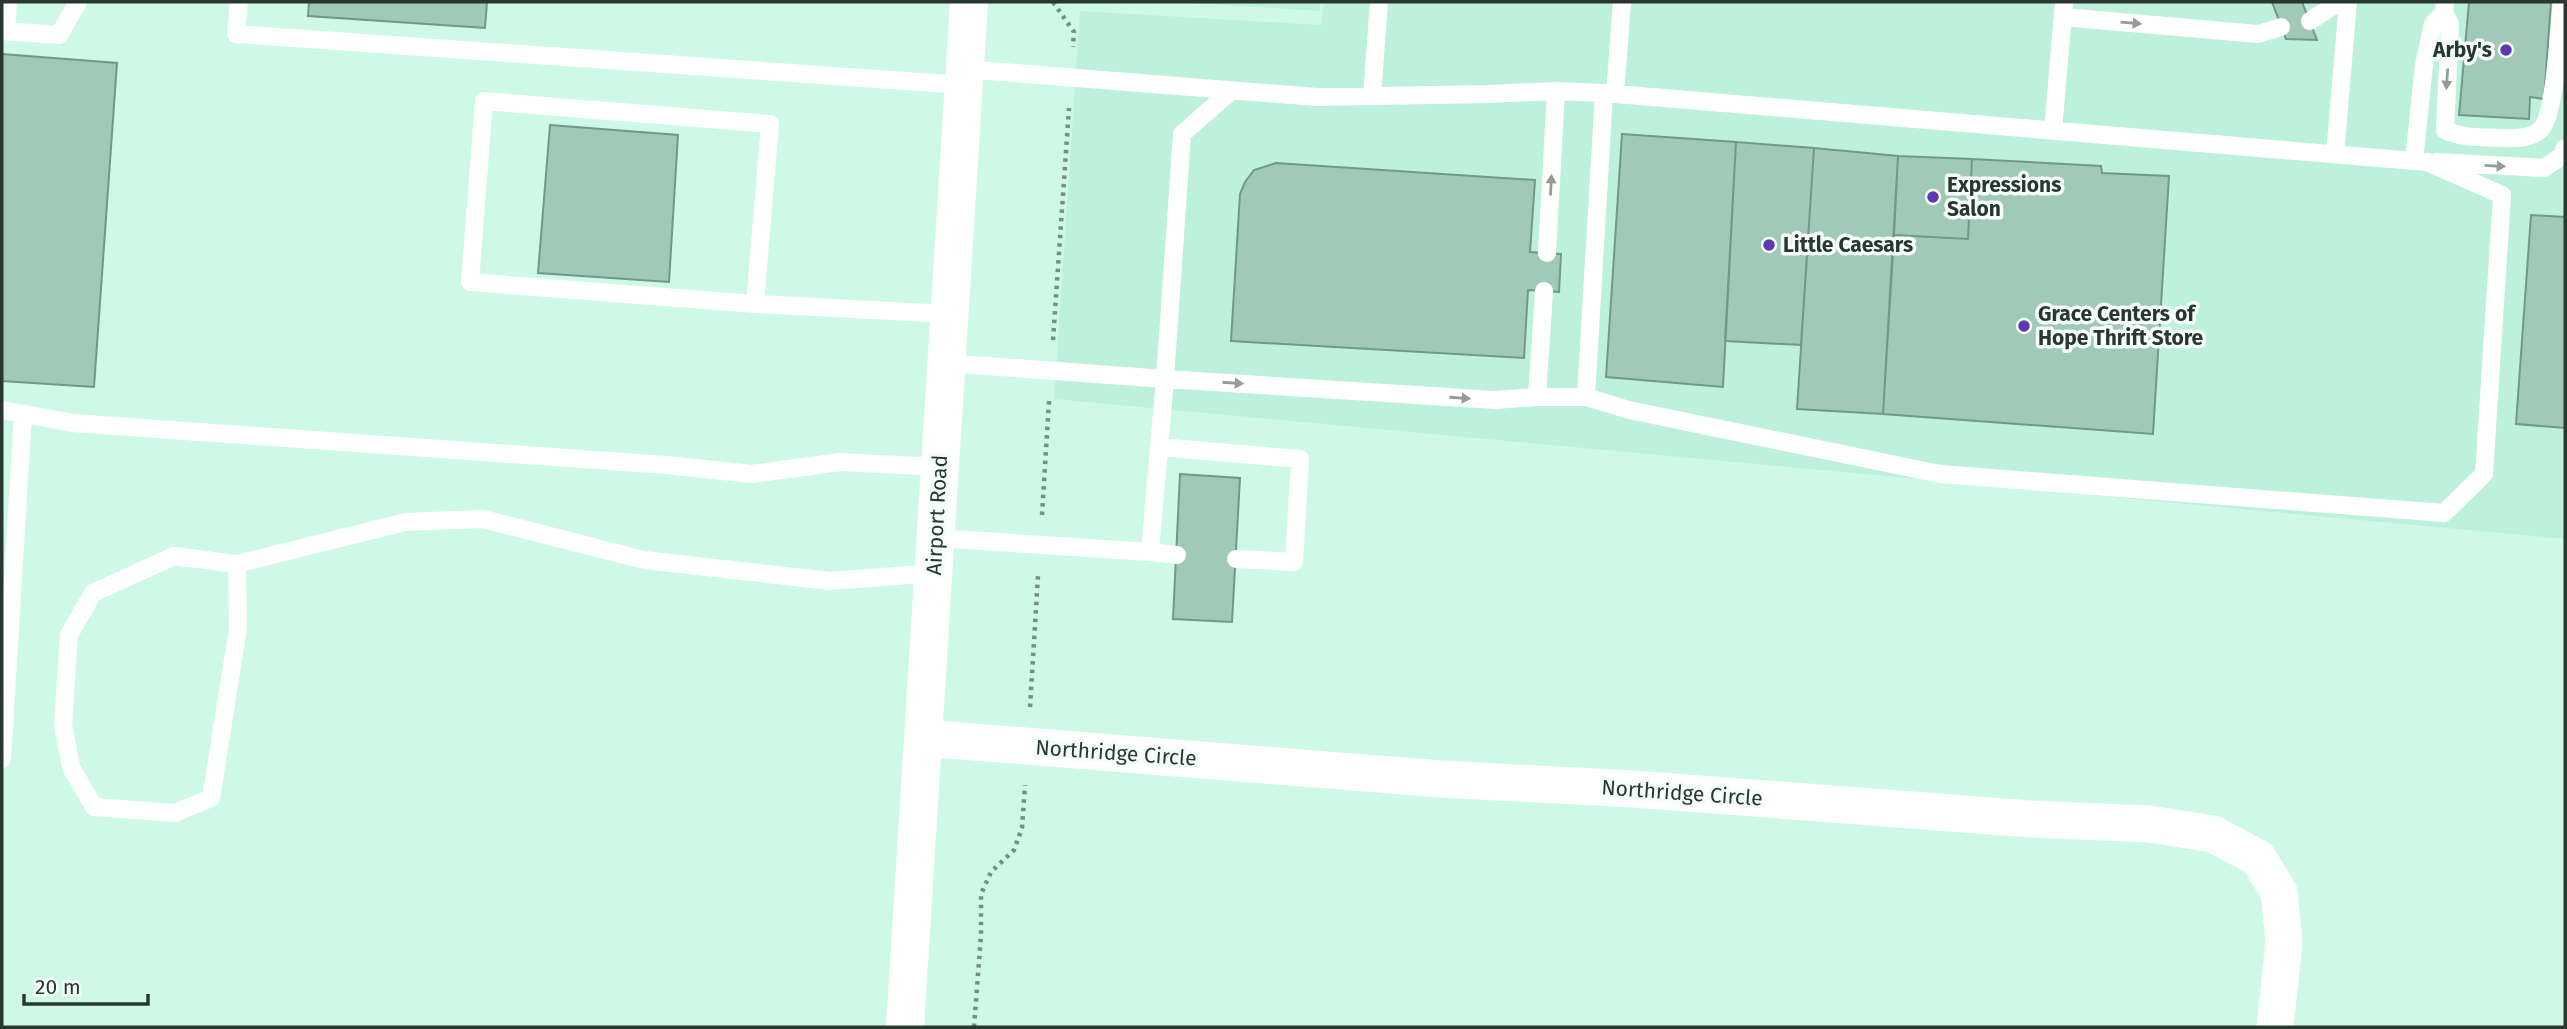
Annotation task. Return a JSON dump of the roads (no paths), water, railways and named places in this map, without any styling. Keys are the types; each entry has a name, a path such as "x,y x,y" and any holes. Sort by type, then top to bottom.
{"street":[{"name":"Airport Road","path":"905,1027 969,2"},
{"name":"Northridge Circle","path":"924,738 1441,779 1634,789 2030,819 2149,824 2213,834 2258,858 2279,892 2284,942 2275,1027"}],"lane":[{"path":"8,2 4,31 59,35 78,2"},
{"path":"239,2 236,34 1317,97 1556,91 1609,94 2544,169 2562,156 2565,148"},
{"path":"1373,96 1379,2"},
{"path":"1586,397 1609,94 1622,2"},
{"path":"2309,21 2339,2"},
{"path":"2335,154 2348,2"},
{"path":"2445,7 2450,24 2445,130 2468,137 2518,139 2543,128 2551,104 2562,2"},
{"path":"2421,161 2424,65 2433,24 2445,7"},
{"path":"2053,131 2064,9 2258,34 2281,27"},
{"path":"1150,552 1182,134 1230,91"},
{"path":"1547,253 1556,91"},
{"path":"755,304 770,124 485,101 470,282 755,304 949,314"},
{"path":"946,363 1495,400 1586,397 1629,410 1940,474 2444,513 2484,474 2502,195 2421,161"},
{"path":"1537,397 1544,291"},
{"path":"2,410 72,423 638,463 752,474 840,462 940,467"},
{"path":"2,760 23,414"},
{"path":"1159,447 1300,459 1294,562 1236,559"},
{"path":"237,564 238,629 211,798 174,813 94,807 71,766 63,725 69,635 93,593 174,556 237,564 405,522 483,519 644,560 830,582 935,555 1150,552 1177,555"}],"place":[{"name":"Arby's","path":"2506,50"},
{"name":"Expressions Salon","path":"1933,197"},
{"name":"Little Caesars","path":"1769,245"},
{"name":"Grace Centers of Hope Thrift Store","path":"2024,326"}]}
